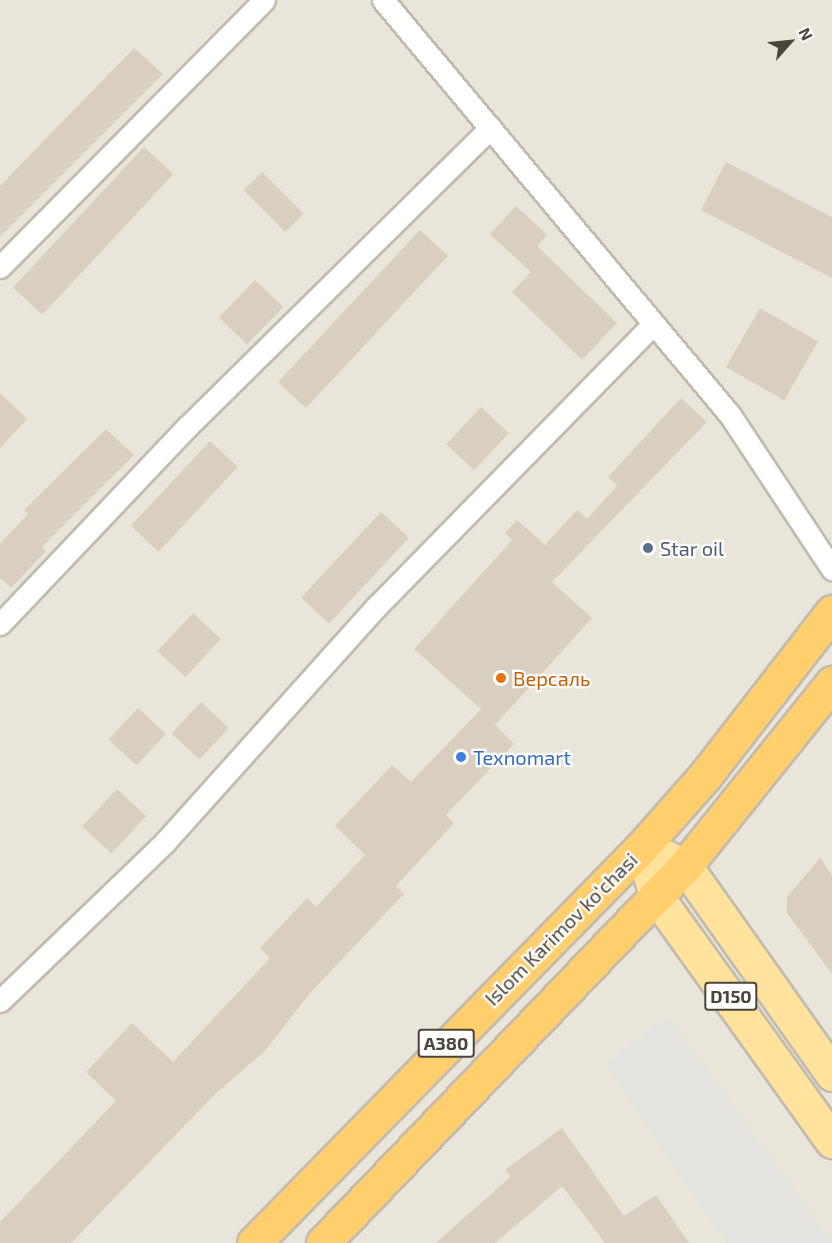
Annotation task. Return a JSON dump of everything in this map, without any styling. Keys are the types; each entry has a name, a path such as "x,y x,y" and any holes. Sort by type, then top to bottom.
{"highway":[{"name":"A380","path":"642,847 704,777 832,612"},
{"name":"A380","path":"323,1243 685,866 832,683"},
{"name":"Islom Karimov ko‘chasi","path":"254,1243 642,847"}],"main road":[{"path":"642,847 685,866"},
{"name":"D150","path":"642,847 656,896 832,1141"},
{"name":"D150","path":"685,866 832,1074"}],"street":[{"path":"0,267 264,0"},
{"path":"383,0 730,415 832,569"},
{"path":"0,624 187,427 490,128"},
{"path":"0,1001 165,842 377,606 653,324"}],"shaded area":[{"path":"0,0 832,0 832,1243 0,1243"},
{"path":"669,1017 832,1243 726,1243 604,1063"}],"building":[{"path":"134,48 163,74 0,237 0,186"},
{"path":"144,147 173,174 42,315 13,287"},
{"path":"726,162 832,217 832,278 701,210"},
{"path":"262,172 304,214 285,232 244,190"},
{"path":"516,206 547,235 537,246 617,323 582,360 512,292 531,272 490,234"},
{"path":"420,230 448,256 306,408 278,382"},
{"path":"255,280 283,307 247,344 219,317"},
{"path":"760,308 818,342 784,400 726,367"},
{"path":"0,393 27,419 0,448"},
{"path":"681,398 707,422 552,582 592,618 495,725 514,744 446,815 454,823 396,886 404,894 309,994 265,1051 215,1094 71,1243 0,1243 0,1222 116,1101 86,1072 132,1023 173,1062 270,958 260,948 307,898 316,907 365,855 335,826 392,765 411,782 481,709 414,649 512,540 505,533 517,520 545,545 577,510 587,519 617,486 608,477"},
{"path":"481,407 509,433 474,470 446,444"},
{"path":"106,429 134,455 42,547 46,551 11,588 0,578 0,544 28,514 24,510"},
{"path":"210,441 238,467 159,552 131,526"},
{"path":"381,512 409,538 329,623 301,598"},
{"path":"193,613 221,639 185,677 158,651"},
{"path":"201,702 229,728 199,759 172,733"},
{"path":"138,708 166,734 136,765 109,739"},
{"path":"117,789 146,816 111,854 82,826"},
{"path":"820,858 832,875 832,974 787,913 787,897"},
{"path":"562,1128 624,1216 656,1195 689,1243 605,1243 562,1186 495,1243 436,1243 511,1176 505,1170"}],"place":[{"name":"Star oil","path":"648,548"},
{"name":"Версаль","path":"501,678"},
{"name":"Texnomart","path":"461,757"}]}
